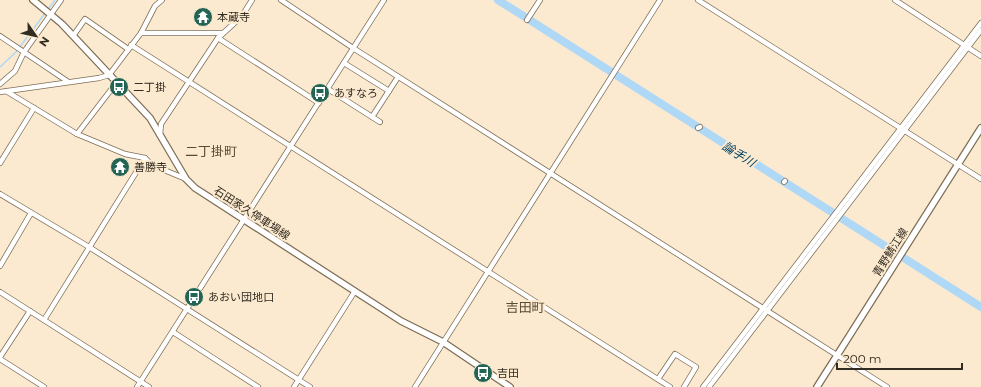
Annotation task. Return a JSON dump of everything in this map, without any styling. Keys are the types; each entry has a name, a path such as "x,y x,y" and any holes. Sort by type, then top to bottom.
{"main road":[{"name":"石田家久停車場線","path":"33,0 73,36 150,118 186,179 194,188 402,321 443,342 510,387"},
{"name":"青野鯖江線","path":"817,387 957,164 981,129"}],"street":[{"path":"0,84 15,70 23,51 61,0"},
{"path":"0,92 67,81 99,78 109,75 141,33 155,6 160,0"},
{"path":"160,135 161,124 218,38 242,16 252,0"},
{"path":"281,0 398,77 887,387"},
{"path":"137,387 292,147 384,0"},
{"path":"528,19 540,0"},
{"path":"415,387 660,0"},
{"path":"698,0 901,130 981,179"},
{"path":"898,1 981,56"},
{"path":"73,36 85,19 292,147 670,387"},
{"path":"703,387 765,309 966,46 981,23"},
{"path":"966,46 981,30"},
{"path":"141,33 223,33"},
{"path":"0,36 67,81"},
{"path":"218,38 319,103"},
{"path":"344,63 389,91"},
{"path":"372,118 398,77"},
{"path":"77,134 117,82"},
{"path":"328,89 380,122"},
{"path":"6,91 77,134 125,154 145,158 152,165 186,179"},
{"path":"0,163 34,108"},
{"path":"44,320 145,158"},
{"path":"0,194 31,214 89,247 310,387"},
{"path":"0,266 31,214"},
{"path":"294,387 355,291"},
{"path":"0,292 149,387"},
{"path":"709,387 765,309"},
{"path":"30,311 0,358 44,387"},
{"path":"173,332 258,387"},
{"path":"658,380 675,354 696,367 684,387"}],"waterway":[{"path":"0,67 16,52 55,0"},
{"name":"論手川","path":"498,0 981,307"}],"place":[{"name":"本蔵寺","path":"203,17"},
{"name":"二丁掛","path":"119,87"},
{"name":"あすなろ","path":"320,93"},
{"name":"善勝寺","path":"120,167"},
{"name":"あおい団地口","path":"194,297"},
{"name":"吉田","path":"483,373"}],"district":[{"name":"二丁掛町","path":"211,151"},
{"name":"吉田町","path":"525,307"}]}
